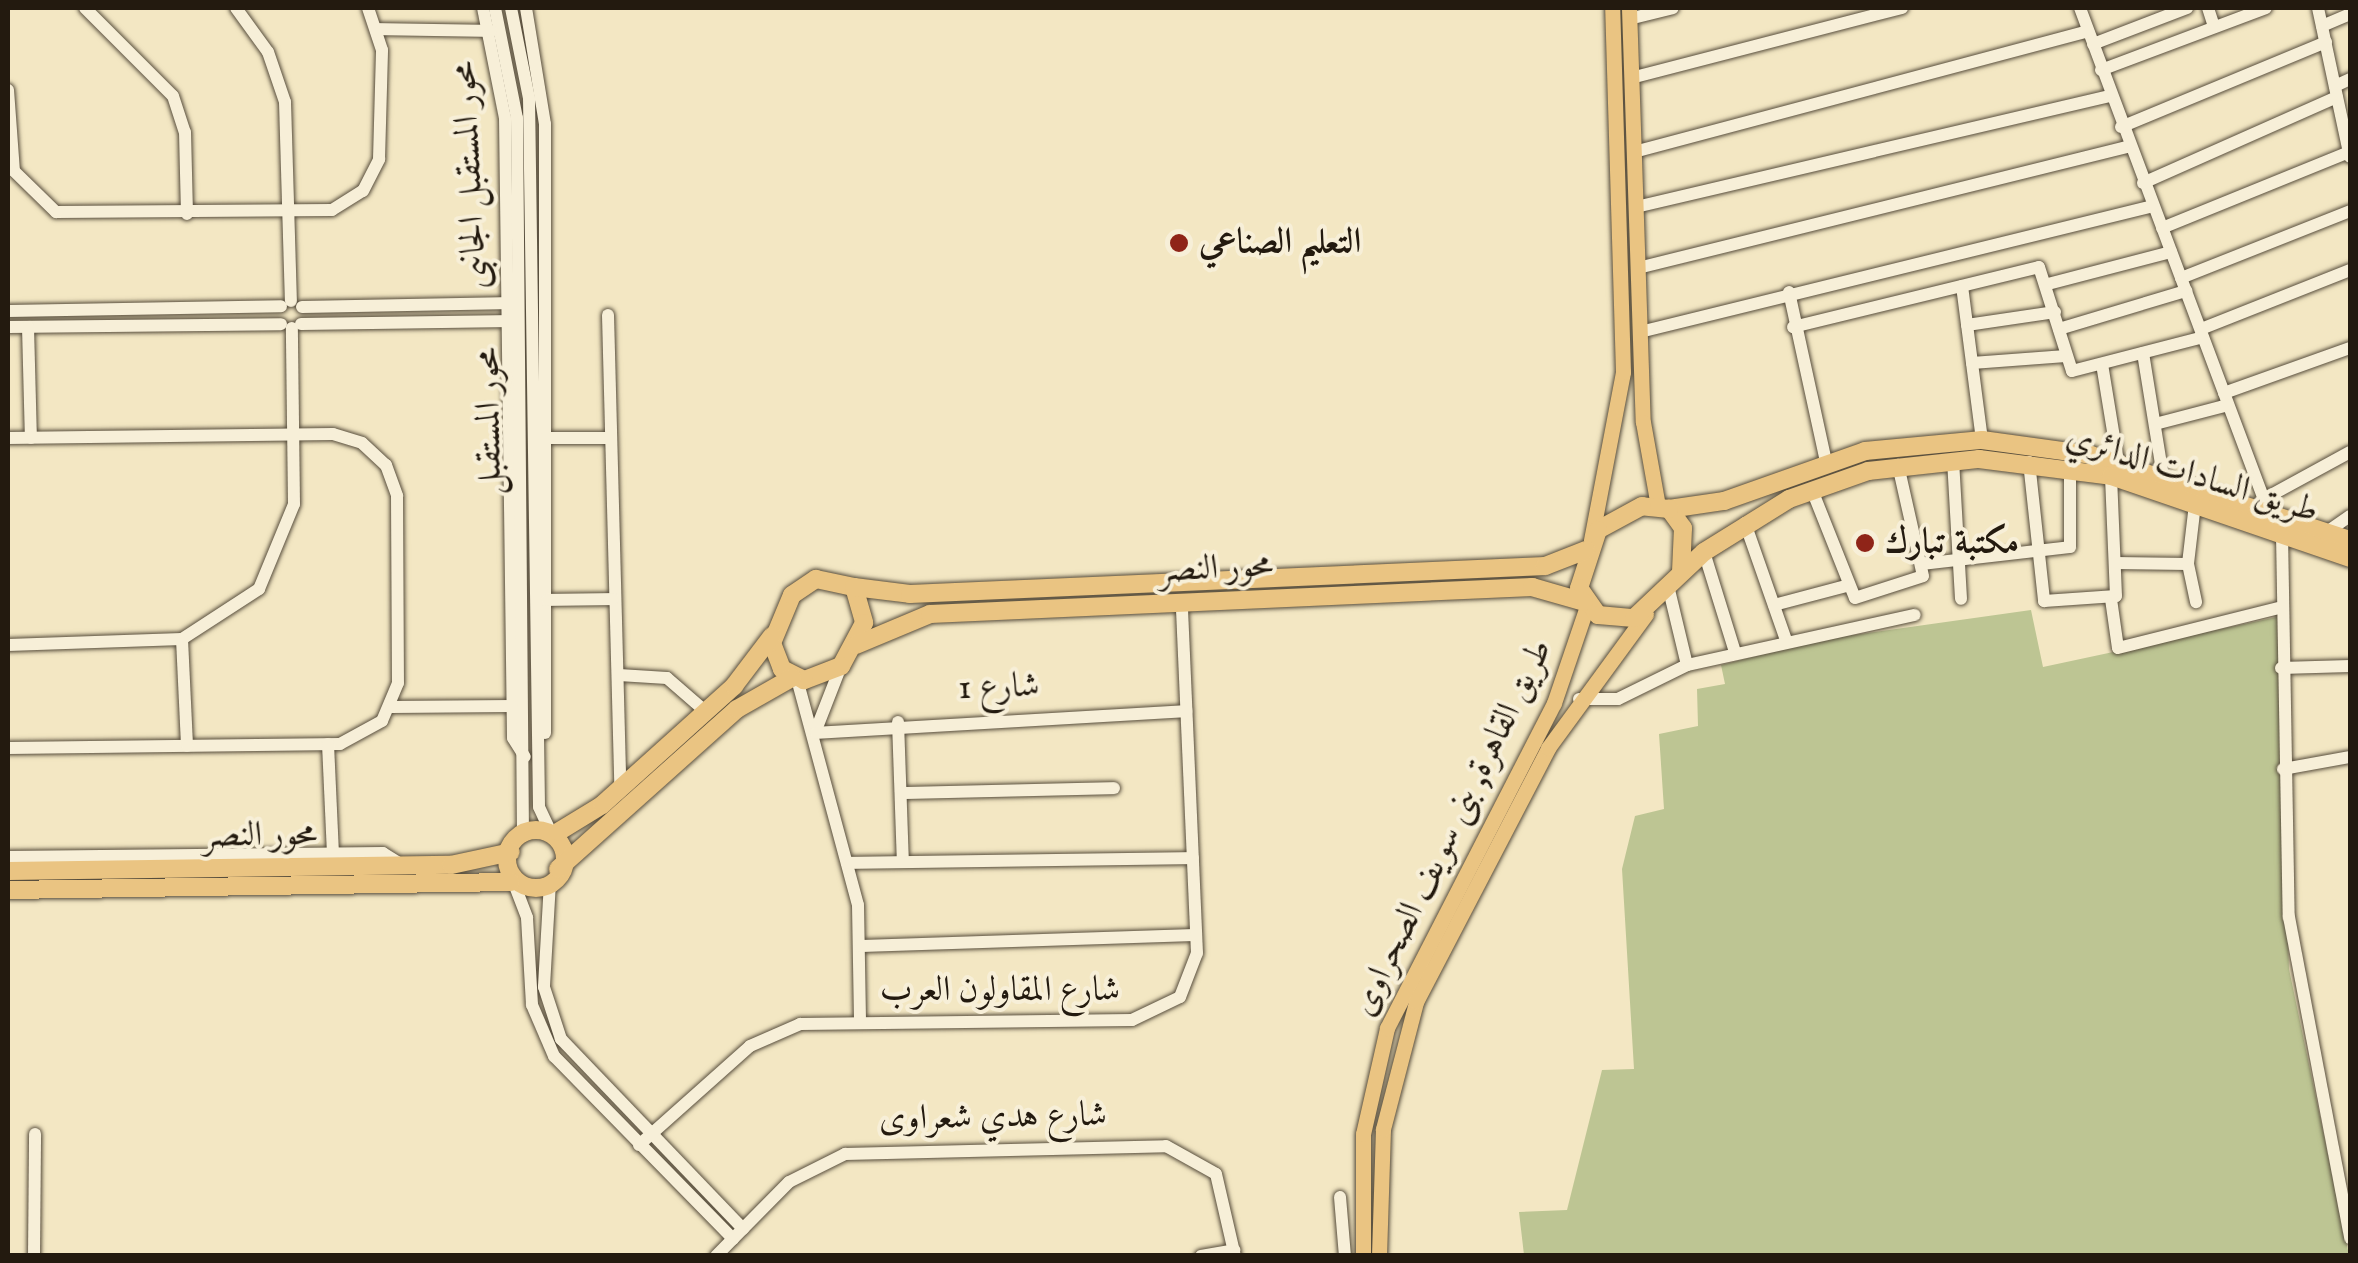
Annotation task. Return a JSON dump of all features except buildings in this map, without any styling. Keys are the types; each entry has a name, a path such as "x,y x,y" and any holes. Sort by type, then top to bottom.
{"highway":[{"name":"طريق السادات الدائري","path":"1664,507 1756,490 1826,461 1982,440 2163,477 2266,506 2350,540"},
{"name":"طريق السادات الدائري","path":"1681,572 1745,523 1812,490 1898,465 1953,460 2114,469 2195,504 2350,558"},
{"path":"1756,490 1755,506 1768,510"},
{"path":"1664,507 1687,542 1681,572 1670,590 1655,605 1620,621 1586,604 1588,546 1611,518 1664,507"},
{"name":"محور النصر","path":"854,587 910,594 1545,566 1588,546"},
{"path":"513,884 511,852 524,836 554,830 620,788 705,712 773,636 802,585 832,578 854,587 864,610 856,645 841,666 795,678 737,709 554,876"},
{"name":"محور النصر","path":"856,645 919,616 1532,587 1586,604"},
{"path":"773,636 774,657 795,678"},
{"path":"554,830 554,876"},
{"name":"محور النصر","path":"8,890 66,879 477,862 511,852"},
{"path":"477,862 477,883"},
{"name":"محور النصر","path":"8,871 66,879 513,884 554,876"}],"main road":[{"path":"1588,546 1618,422 1612,8"},
{"path":"1629,13 1643,422 1664,507"},
{"path":"1618,422 1643,422"},
{"name":"طريق القاهرة, بنى سويف الصحراوى","path":"1362,1256 1362,1148 1387,1028 1512,763 1564,679 1586,604"},
{"name":"طريق القاهرة, بنى سويف الصحراوى","path":"1379,1256 1383,1129 1406,1028 1579,698 1655,605"}],"street":[{"path":"85,8 173,96 185,132 188,214"},
{"path":"8,645 182,638 232,615 279,558 294,504 290,212 281,84 236,8"},
{"path":"8,90 14,171 34,200 68,215 290,212 344,205 376,170 377,29 368,8"},
{"name":"محور المستقبل الجانبى","path":"483,8 491,32 505,118 546,438 546,600 542,617"},
{"name":"محور المستقبل","path":"495,8 516,107 528,298"},
{"name":"محور المستقبل","path":"511,8 530,98 528,298 520,321 532,756 539,807 554,830"},
{"name":"محور المستقبل الجانبى","path":"526,8 543,90 528,298 520,321 512,706 513,741 532,756"},
{"path":"1629,13 1674,8"},
{"path":"1631,78 1902,8"},
{"path":"2080,8 2127,146 2162,228 2266,506 2350,452"},
{"path":"1634,152 2090,38 2187,8"},
{"path":"2208,8 2214,27"},
{"path":"2101,70 2266,8"},
{"path":"2162,228 2350,154 2318,8"},
{"path":"2322,26 2350,14"},
{"path":"377,29 491,32"},
{"path":"2120,126 2326,42"},
{"path":"2144,183 2336,91 2350,79"},
{"path":"1636,207 2110,96"},
{"path":"1638,268 2127,146"},
{"path":"1640,332 1790,292 2153,206"},
{"path":"2059,329 2184,285 2350,211"},
{"path":"2048,284 2171,252"},
{"path":"1793,327 2039,267 2048,284 2072,371 2202,333 2350,270"},
{"path":"1962,286 1982,440"},
{"path":"1790,292 1793,327 1826,461"},
{"path":"8,310 528,298"},
{"path":"291,305 291,325"},
{"path":"1967,324 2055,312"},
{"path":"608,316 612,600 619,674 620,788"},
{"path":"8,327 520,321"},
{"name":"محور المستقبل","path":"520,321 542,617 524,836"},
{"path":"28,327 31,438"},
{"path":"2159,423 2350,348"},
{"path":"2143,353 2159,423 2163,477"},
{"path":"1972,363 2066,356"},
{"path":"2102,364 2114,469 2111,598 2118,648 2278,608"},
{"path":"8,438 293,435 362,443 395,485 392,707 363,736 328,744 8,748"},
{"path":"546,438 610,438"},
{"path":"1953,460 1961,599"},
{"path":"2030,462 2032,550 2042,601 2111,598"},
{"path":"1812,490 1852,598 1919,580 1920,564 1898,465"},
{"path":"1920,564 2070,546 2070,468"},
{"path":"2195,504 2188,564 2196,602"},
{"path":"2327,532 2350,516"},
{"path":"1745,523 1786,640"},
{"path":"2282,534 2278,608 2294,968 2350,1238"},
{"path":"1704,552 1735,652"},
{"path":"2114,562 2188,564"},
{"path":"1774,605 1846,586"},
{"path":"1670,590 1687,665"},
{"path":"546,600 612,600"},
{"name":"شارع المقاولون العرب","path":"639,1146 762,1039 800,1024 1141,1020 1186,989 1196,934 1182,603"},
{"path":"1579,698 1618,698 1687,665 1914,614"},
{"path":"182,638 187,746"},
{"path":"816,733 841,666"},
{"path":"2280,668 2350,666"},
{"path":"619,674 667,678 705,712"},
{"path":"795,678 816,733 847,863 860,946 860,1022"},
{"path":"392,707 512,706"},
{"name":"شارع 1","path":"816,733 898,722 1186,711"},
{"path":"898,722 903,862"},
{"path":"328,744 333,853"},
{"path":"2283,769 2350,758"},
{"path":"900,794 1114,788"},
{"path":"8,857 387,853 405,867"},
{"path":"847,863 1192,858"},
{"path":"554,876 541,930 556,1028 582,1069 650,1135 738,1234"},
{"path":"513,884 542,1034 639,1146 738,1234"},
{"path":"860,946 1196,934"},
{"path":"34,1256 35,1134"},
{"name":"شارع هدي شعراوى","path":"716,1256 802,1173 859,1150 1166,1146 1216,1174 1234,1253"},
{"path":"1340,1197 1345,1256"},
{"path":"1201,1256 1234,1253"}],"green space":[{"path":"2031,610 2043,667 2277,617 2289,969 2349,1255 1524,1255 1519,1212 1567,1210 1602,1070 1634,1069 1622,869 1635,816 1664,809 1659,734 1698,726 1697,689 1725,684 1721,665 1825,639"}],"place":[{"name":"التعليم الصناعي","path":"1179,243"},
{"name":"مكتبة تبارك","path":"1865,543"}]}
